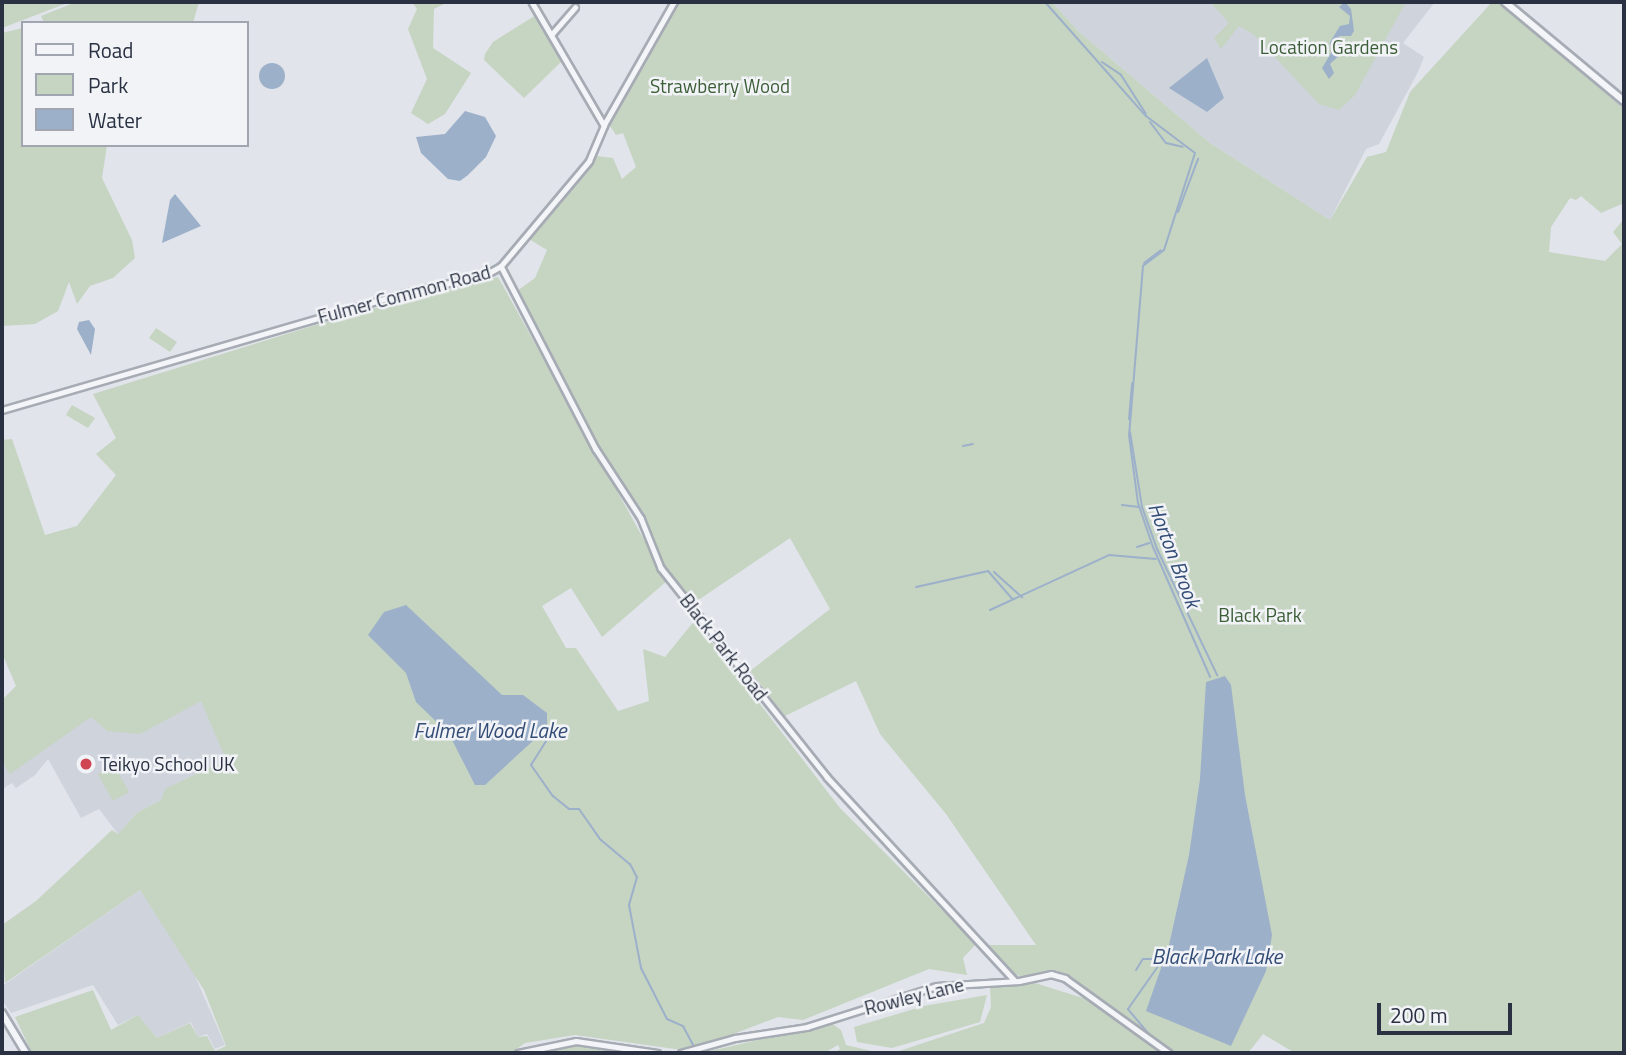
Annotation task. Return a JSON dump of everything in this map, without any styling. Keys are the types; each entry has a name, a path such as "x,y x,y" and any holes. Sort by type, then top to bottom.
{"street":[{"path":"532,2 604,125"},
{"name":"Fulmer Common Road","path":"2,410 501,267 589,160 604,125 674,2"},
{"path":"1505,2 1624,101"},
{"path":"552,34 575,8"},
{"name":"Black Park Road","path":"501,267 596,449 641,518 661,568 827,777 1014,981"},
{"name":"Rowley Lane","path":"681,1053 735,1038 807,1027 936,986 1014,981 1051,974 1065,978 1168,1053"},
{"path":"2,1013 26,1053"},
{"path":"518,1053 576,1041 657,1053"}],"shaded area":[{"path":"1052,2 1435,2 1403,43 1424,57 1417,74 1379,144 1366,149 1330,220 1210,143 1078,31"},
{"path":"65,692 107,731 201,700 233,775 216,764 175,784 161,800 137,813 118,834 99,809 81,818 48,759 35,775 16,788 12,783 4,788 2,732"},
{"path":"140,890 189,962 225,1045 215,1049 207,1034 198,1037 191,1022 157,1038 138,1015 118,1025 93,985 11,1013 2,1000 2,986"}],"green space":[{"path":"2,2 70,2 2,28"},
{"path":"76,2 199,2 194,21 43,21 41,16"},
{"path":"412,2 448,2 434,9 433,48 471,73 445,114 428,124 411,113 427,79 408,29 417,9"},
{"name":"Black Park","path":"679,2 1052,2 1078,31 1210,143 1330,220 1367,157 1386,152 1410,92 1492,2 1499,2 1624,109 1624,203 1601,213 1581,196 1576,200 1570,198 1551,227 1549,252 1605,261 1622,244 1613,232 1624,219 1624,1053 1295,1053 1263,1034 1248,1053 1173,1053 1056,970 1024,977 1013,974 987,945 1036,945 946,814 880,734 856,681 785,716 750,671 830,609 790,538 694,603 663,564 642,513 589,430 517,291 535,278 547,250 529,239 597,156 613,158 622,179 636,167 623,133 616,135 608,123"},
{"name":"Location Gardens","path":"1210,2 1406,2 1355,95 1339,110 1319,104 1253,34 1239,26 1221,49 1214,38 1229,23"},
{"path":"536,15 563,60 524,98 484,60 493,42"},
{"path":"21,28 21,147 107,147 102,178 132,240 135,258 113,278 90,286 77,304 69,282 58,311 35,324 2,326 2,33"},
{"path":"498,277 667,581 602,637 571,588 542,606 566,648 576,648 618,711 649,701 643,649 665,657 695,620 840,808 976,944 963,958 967,975 929,969 803,1020 778,1017 689,1051 575,1035 525,1043 511,1053 32,1053 15,1017 93,990 111,1030 138,1015 157,1038 190,1023 198,1037 207,1036 215,1051 226,1046 204,990 140,890 5,983 2,925 36,901 112,830 118,834 137,813 161,800 165,789 216,764 232,774 201,701 140,734 107,731 91,717 10,774 2,762 2,700 16,686 2,653 2,440 12,439 45,535 77,526 116,475 96,454 116,438 93,394 348,315"},
{"path":"156,328 177,342 170,352 149,338"},
{"path":"72,405 95,418 88,428 66,415"},
{"path":"114,765 129,792 113,801 98,774"},
{"path":"1035,983 1086,999 1161,1053 893,1053 984,1023 991,1007 990,987"},
{"path":"987,995 980,1022 892,1048 857,1042 854,1027 924,1006"},
{"path":"831,1023 841,1030 846,1045 880,1053 834,1053 840,1049 838,1045 824,1053 702,1053"},
{"path":"588,1045 640,1053 527,1053 530,1051"}],"water":[{"path":"1345,2 1351,9 1354,31 1351,36 1339,36 1343,52 1330,64 1334,73 1329,79 1322,68 1331,53 1330,42 1340,26 1349,24 1350,16 1339,7"},
{"path":"1207,58 1224,98 1207,112 1169,88"},
{"path":"272,63 281,67 285,76 281,85 272,89 263,85 259,76 263,67"},
{"path":"465,111 485,117 496,136 486,157 460,181 448,179 421,153 416,137 445,134"},
{"path":"175,194 201,226 162,243 170,200"},
{"path":"89,320 95,329 91,355 77,329 79,322"},
{"name":"Fulmer Wood Lake","path":"406,605 502,695 523,695 547,713 547,728 485,785 475,785 449,734 416,702 406,673 368,635 384,612"},
{"name":"Black Park Lake","path":"1225,676 1231,685 1245,795 1272,935 1266,971 1231,1046 1146,1011 1169,945 1189,855 1200,779 1206,682"}],"waterway":[{"name":"Horton Brook","path":"1045,2 1146,116 1195,153 1164,250 1143,266 1129,435 1138,503 1153,547 1210,677"},
{"path":"1102,62 1121,75 1146,114"},
{"path":"1150,122 1166,143 1183,147"},
{"name":"Horton Brook","path":"1178,212 1198,159"},
{"name":"Horton Brook","path":"1144,263 1161,250"},
{"name":"Horton Brook","path":"1129,419 1132,383"},
{"name":"Horton Brook","path":"1130,432 1142,507 1157,549 1217,675"},
{"path":"963,446 973,444"},
{"path":"1122,505 1139,507"},
{"path":"1137,547 1149,543"},
{"path":"990,610 1109,555 1156,559"},
{"path":"916,587 988,571 1012,599"},
{"path":"994,572 1022,597"},
{"path":"547,728 555,727 531,765 553,796 569,809 579,809 601,840 630,864 637,877 629,905 641,968 667,1019 683,1026 694,1047"},
{"name":"Horton Brook","path":"1153,1039 1128,1009 1166,955"},
{"path":"1136,970 1143,959 1164,959"}],"place":[{"name":"Teikyo School UK","path":"86,764"}],"park label":[{"name":"Strawberry Wood","path":"720,86"}]}
